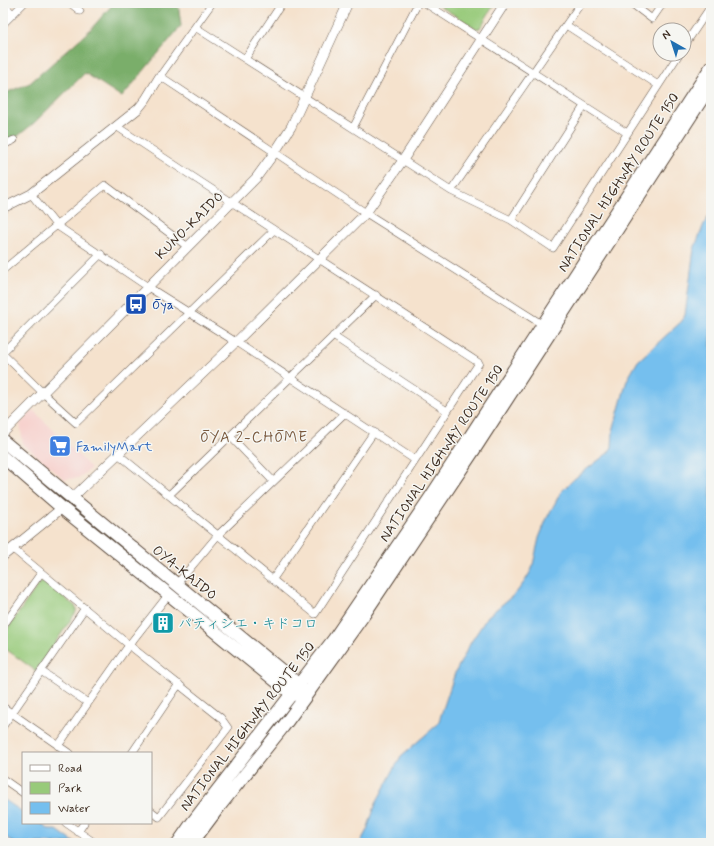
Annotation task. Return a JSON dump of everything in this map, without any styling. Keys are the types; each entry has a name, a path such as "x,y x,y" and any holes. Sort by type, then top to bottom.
{"main road":[{"name":"NATIONAL HIGHWAY ROUTE 150","path":"178,843 334,639 543,325 711,67"},
{"name":"NATIONAL HIGHWAY ROUTE 150","path":"192,843 283,727 363,616 474,450 711,85"},
{"name":"OYA-KAIDO","path":"3,441 72,498 173,589 305,697"},
{"name":"OYA-KAIDO","path":"3,457 62,508 173,589"}],"street":[{"path":"3,24 24,3"},
{"path":"70,3 80,11"},
{"path":"3,206 31,194 138,109 212,3"},
{"path":"245,59 282,3"},
{"name":"KUNO-KAIDO","path":"3,433 256,178 291,127 348,3"},
{"path":"353,128 418,3"},
{"path":"425,3 627,133"},
{"path":"72,498 236,342 366,213 403,160 504,3"},
{"path":"451,191 581,3"},
{"path":"631,3 652,18 663,3"},
{"path":"692,34 711,6 708,3"},
{"path":"3,4 13,14"},
{"path":"566,25 658,85"},
{"path":"195,27 451,191 511,220 553,248 674,62"},
{"path":"160,76 366,213 543,325"},
{"path":"511,220 584,106"},
{"path":"116,126 231,203 376,295 479,363 315,614 118,454"},
{"path":"3,145 14,140"},
{"path":"3,270 105,185 188,247"},
{"path":"31,194 56,225 148,287 190,312 415,460"},
{"path":"101,254 3,353 76,423 274,230"},
{"path":"169,495 376,295"},
{"path":"334,336 447,411"},
{"path":"58,746 129,645 218,535 344,412"},
{"path":"273,579 374,432"},
{"path":"230,436 273,481"},
{"path":"3,556 62,508"},
{"path":"13,549 129,645 221,718 228,728 159,817 152,812"},
{"path":"3,626 41,573"},
{"path":"3,726 85,608"},
{"path":"41,671 88,703"},
{"path":"133,752 179,684"},
{"path":"3,707 67,752"},
{"path":"3,779 22,792"},
{"path":"67,824 95,843"},
{"path":"78,832 83,824"}],"shaded area":[{"path":"33,410 91,468 79,478 64,479 23,444 20,424"}],"green space":[{"path":"114,3 178,3 181,26 122,97 85,73 34,123 3,148 3,94 30,83 90,30"},
{"path":"435,3 495,3 480,28 477,29"},
{"path":"44,581 76,607 76,612 36,671 3,647 3,635 40,582"}],"water":[{"path":"711,213 711,843 360,843 367,830 376,803 401,756 438,724 455,673 471,642 488,616 516,593 532,569 539,538 547,518 561,492 574,479 608,453 612,447 613,431 627,380 638,361 682,321 685,315 694,249 704,224"},
{"path":"3,799 22,811 22,824 41,824 50,830 57,830 75,843 14,843 3,835"}],"place":[{"name":"Ōya","path":"136,304"},
{"name":"FamilyMart","path":"60,446"},
{"name":"パティシエ・キドコロ","path":"163,623"}],"district":[{"name":"ŌYA 2-CHŌME","path":"254,437"}]}
